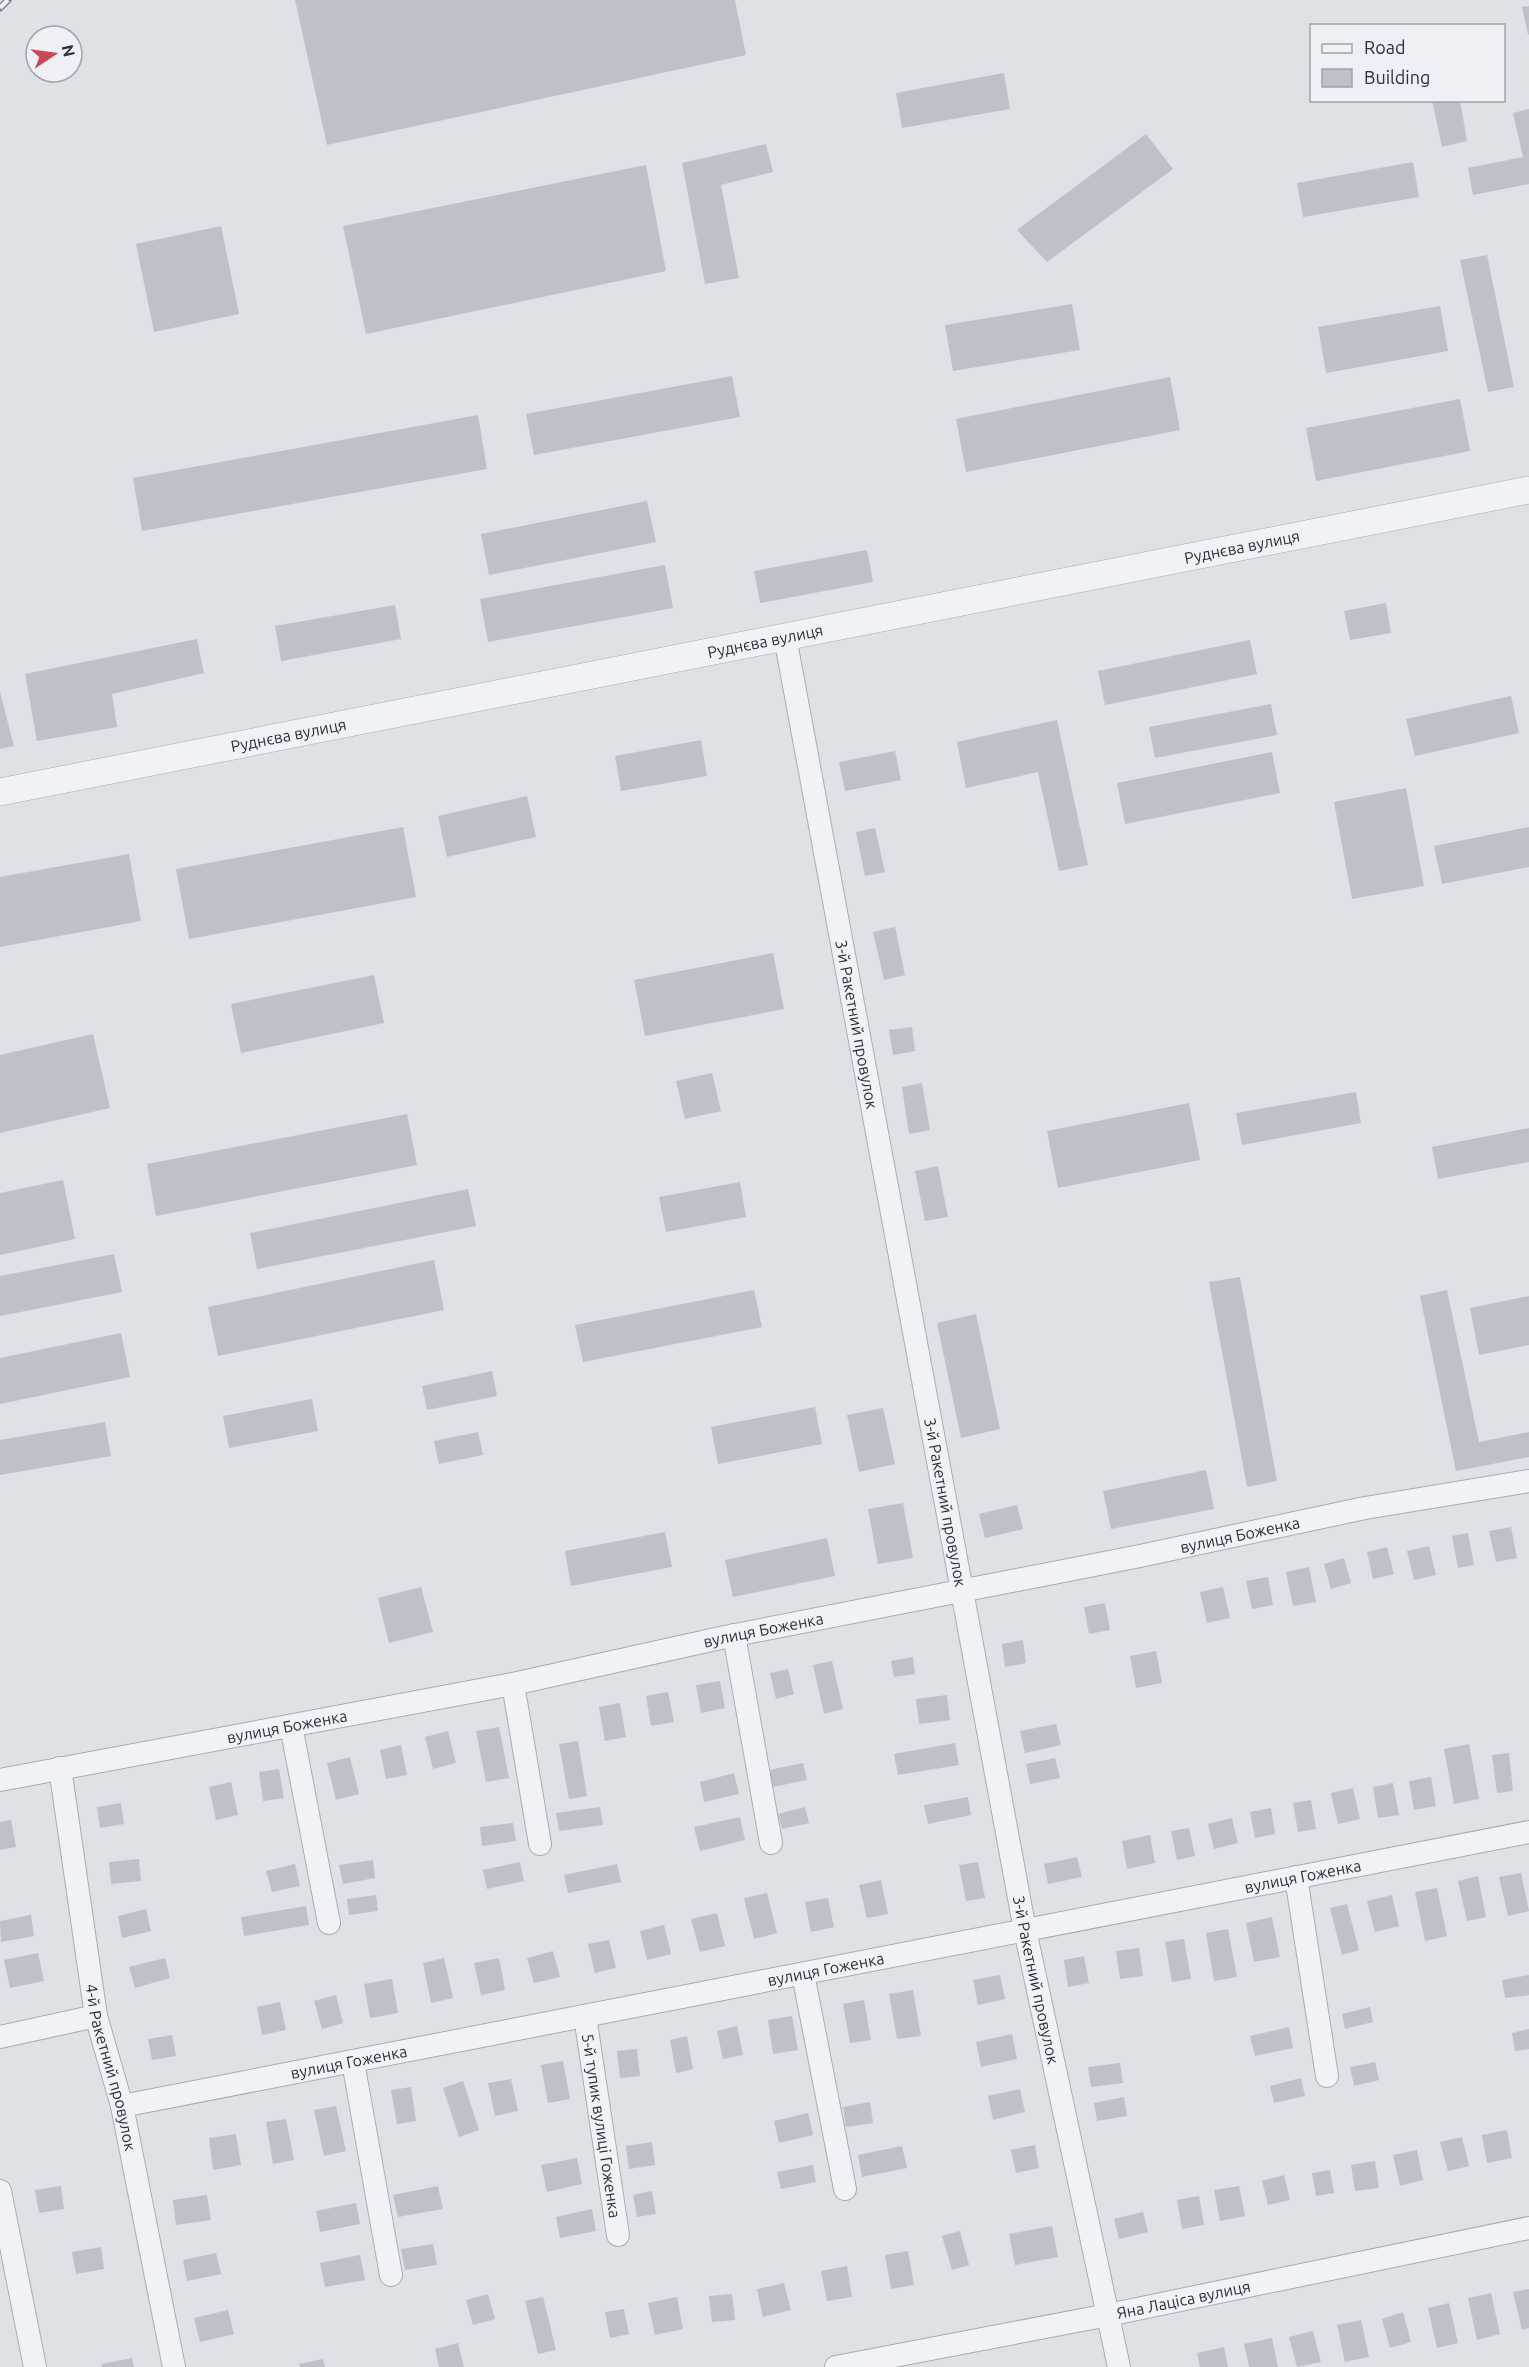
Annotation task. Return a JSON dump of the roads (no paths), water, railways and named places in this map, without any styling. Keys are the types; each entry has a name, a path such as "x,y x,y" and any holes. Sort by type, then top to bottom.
{"street":[{"name":"Руднєва вулиця","path":"0,792 1529,490"},
{"name":"3-й Ракетний провулок","path":"785,637 964,1591 1025,1930 1119,2367"},
{"name":"вулиця Боженка","path":"0,1780 513,1684 735,1635 1140,1556 1365,1508 1529,1481"},
{"path":"735,1635 771,1842"},
{"path":"513,1684 540,1844"},
{"path":"291,1726 328,1923"},
{"name":"4-й Ракетний провулок","path":"60,1768 96,2016 122,2106 174,2367"},
{"name":"вулиця Гоженка","path":"122,2106 1529,1832"},
{"path":"1296,1877 1327,2076"},
{"path":"803,1974 844,2189"},
{"path":"0,2037 96,2016"},
{"name":"5-й тупик вулиці Гоженка","path":"585,2016 618,2235"},
{"path":"353,2062 391,2275"},
{"path":"0,2191 35,2367"},
{"name":"Яна Лаціса вулиця","path":"836,2367 1108,2315 1529,2228"}],"railway":[{"path":"0,8 8,0"}]}
